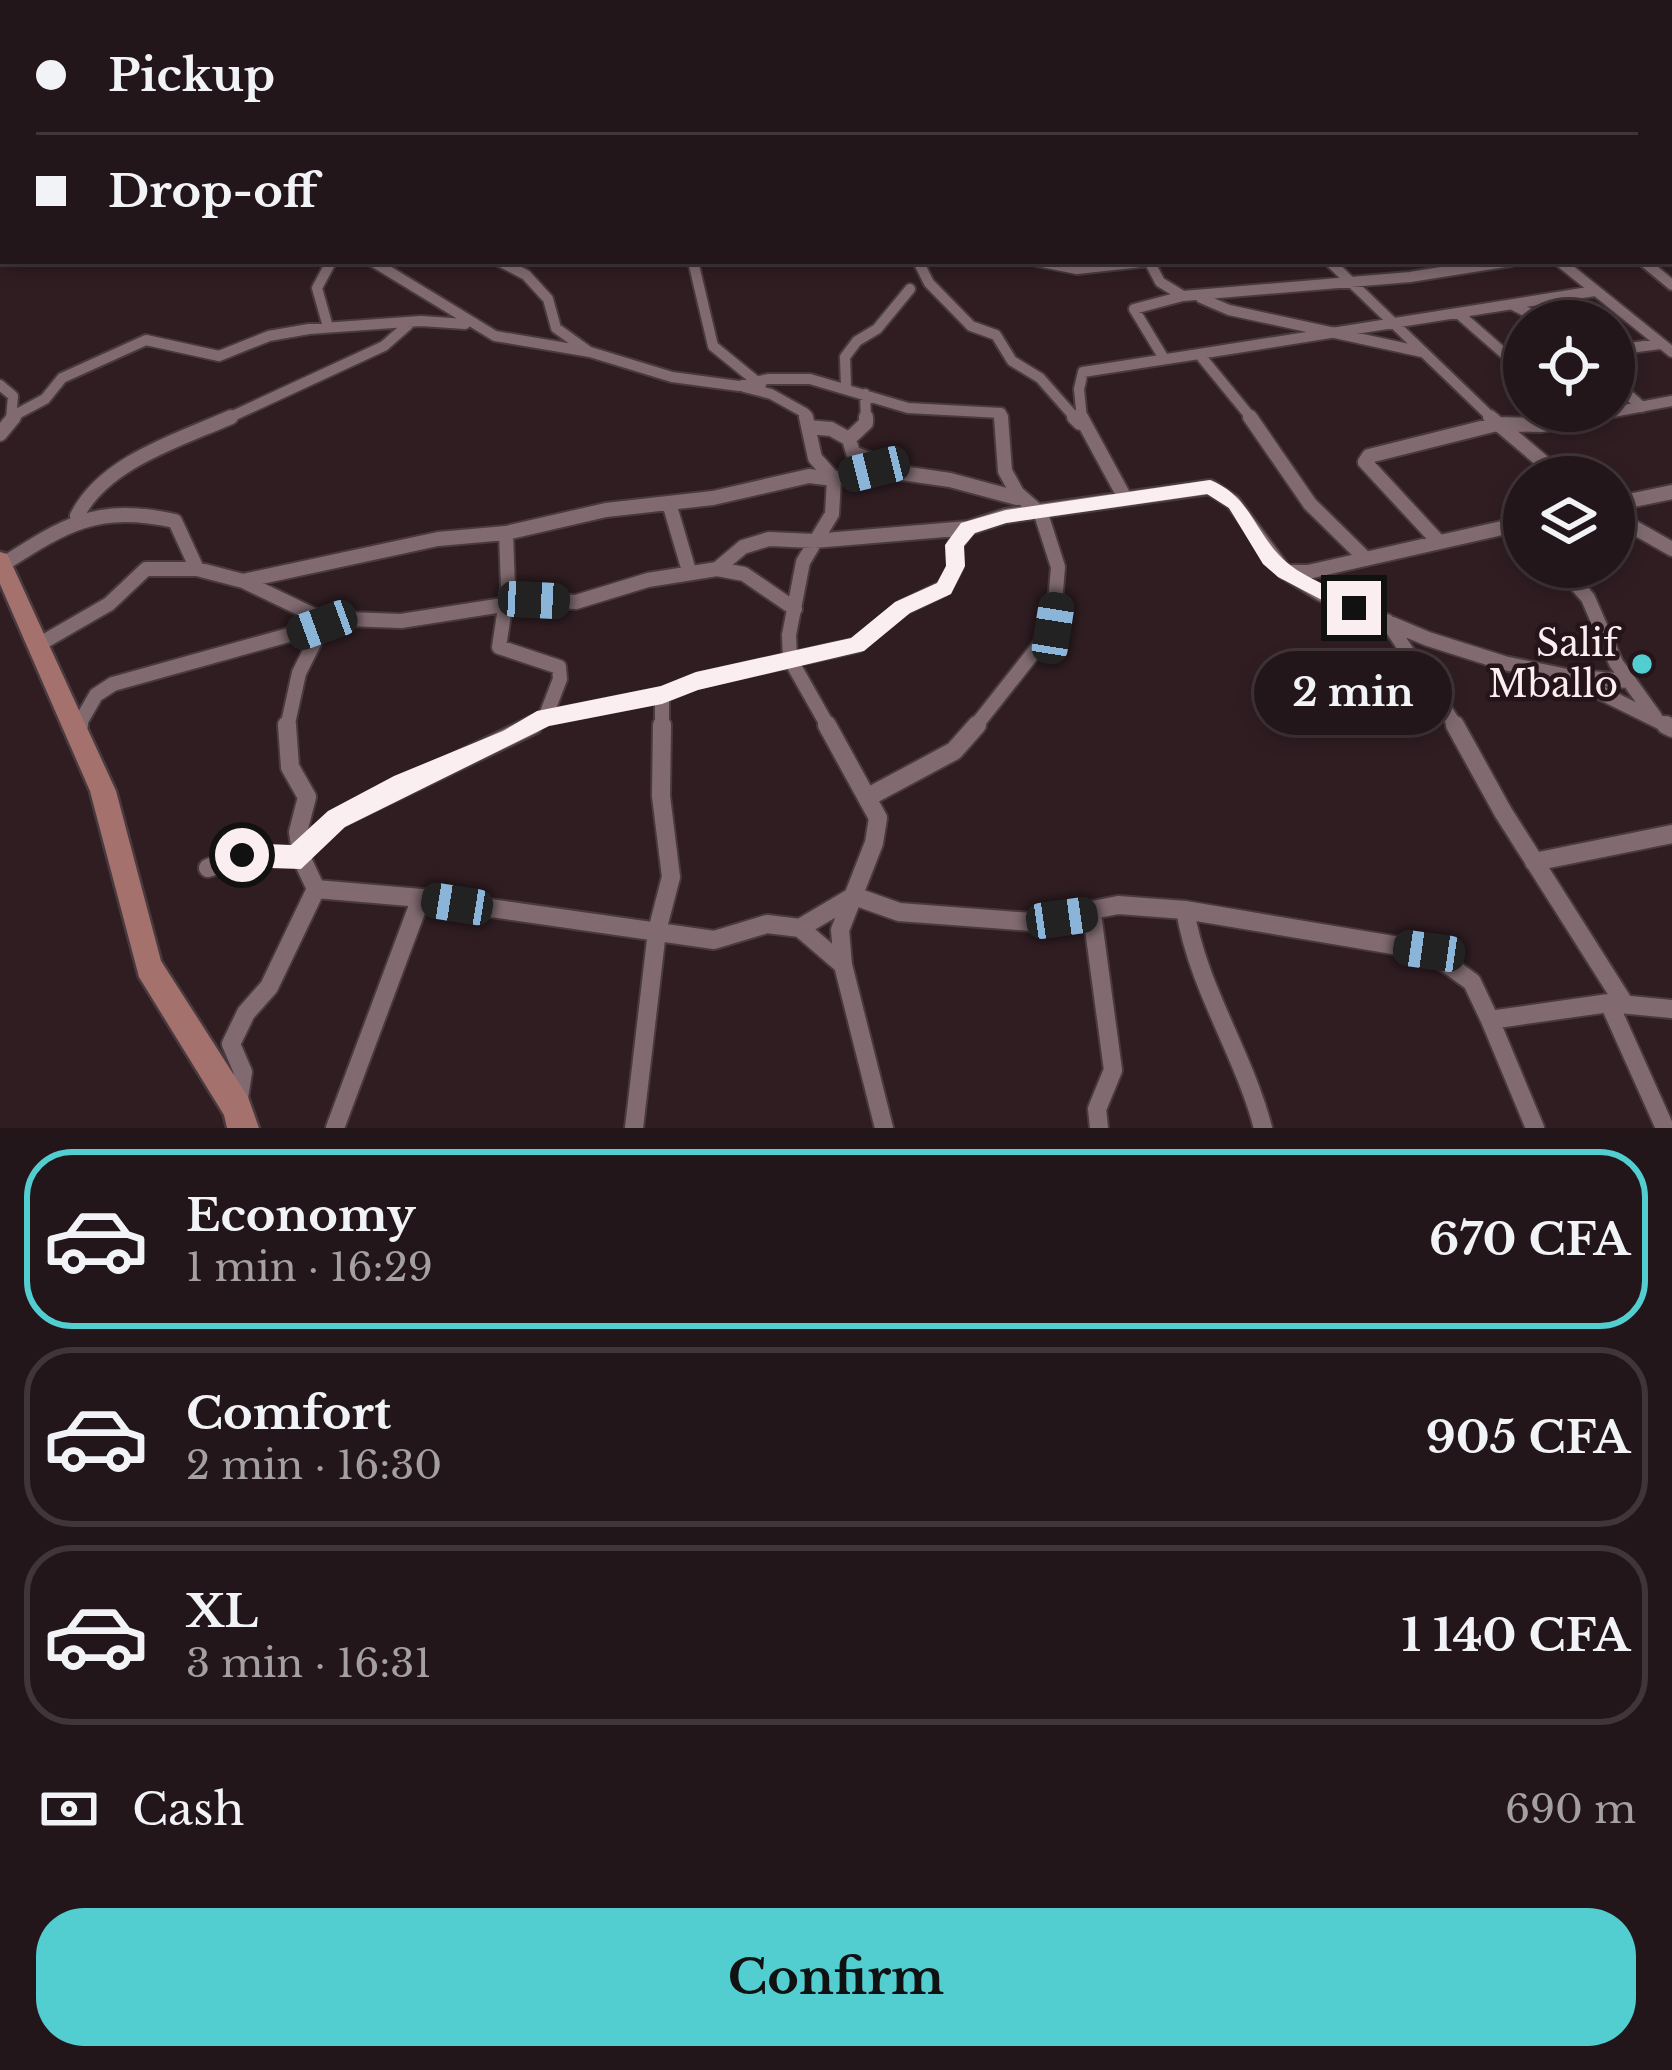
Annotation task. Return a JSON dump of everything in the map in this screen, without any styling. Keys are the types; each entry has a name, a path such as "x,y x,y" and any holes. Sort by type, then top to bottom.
{"main road":[{"path":"1,563 104,790 149,967 240,1118"}],"street":[{"path":"328,327 317,288 330,264"},
{"path":"377,264 495,335 771,394"},
{"path":"505,264 526,275 548,298 556,328 590,352"},
{"path":"693,264 701,280 712,342 723,357 771,394 805,413 815,458 834,479 832,514 803,562 790,659 808,697 870,796 878,818 840,930 843,964 884,1128"},
{"path":"919,264 929,284 970,326 997,335 1012,361 1040,378 1080,423 1125,498"},
{"path":"1042,264 1114,264"},
{"path":"1151,264 1160,282 1229,310 1422,352"},
{"path":"1333,264 1496,424 1535,456"},
{"path":"1409,264 1409,278"},
{"path":"1162,356 1134,309 1190,296 1409,278 1493,264"},
{"path":"1563,264 1672,352"},
{"path":"1646,264 1672,285"},
{"path":"847,387 845,358 910,289"},
{"path":"1538,300 1595,291"},
{"path":"1080,423 1076,388 1082,372 1503,306"},
{"path":"1459,314 1503,353"},
{"path":"76,517 86,498 140,457 326,375 384,346 412,322"},
{"path":"0,434 15,415 45,399 62,378 146,340 219,356 269,337 328,327 470,324"},
{"path":"1635,347 1660,344"},
{"path":"1199,353 1270,441 1310,504 1366,559"},
{"path":"739,386 810,379 908,408 1001,412 1000,457 1017,499"},
{"path":"0,385 13,396 15,415"},
{"path":"849,439 866,424 865,394"},
{"path":"1635,401 1642,407"},
{"path":"1635,408 1672,401"},
{"path":"1438,541 1365,463 1369,456 1503,423"},
{"path":"808,427 831,429 849,439 853,453 898,470 1017,499 1041,514 1058,567 1053,628 1002,698 954,751 870,796"},
{"path":"243,581 438,539 506,533 606,510 809,476 834,479 874,469 898,470"},
{"path":"717,569 743,547 769,539 814,542 968,528 1006,517 1192,487 1224,491 1285,572 1321,594 1504,663 1567,676 1628,681"},
{"path":"1635,500 1672,492"},
{"path":"669,503 689,571"},
{"path":"1,563 76,517 103,512 175,521 197,569"},
{"path":"1285,572 1308,572 1503,527"},
{"path":"208,868 223,858 301,853 337,819 544,718 662,695 696,681 856,645 902,608 944,588 956,566 955,545 968,528"},
{"path":"1635,528 1672,549"},
{"path":"506,533 508,588 499,647 559,667 560,679 544,718"},
{"path":"38,645 109,604 146,569 197,569 243,581 321,622"},
{"path":"76,730 96,695 112,684 321,622 401,621 503,604 598,599 648,580 717,569 745,574 795,609"},
{"path":"1579,588 1616,663 1665,724"},
{"path":"1387,621 1448,710 1616,1003 1665,1128"},
{"path":"240,1118 243,1072 231,1044 246,1013 269,987 316,889 301,853 298,832 307,797 289,766 289,728 295,678 321,622"},
{"path":"1567,676 1665,724"},
{"path":"634,1128 657,931 671,877 661,796 662,695"},
{"path":"1534,862 1672,834"},
{"path":"316,889 422,898 714,940 767,924 800,928 843,964"},
{"path":"854,896 899,912 1032,922 1092,914 1118,905 1185,910 1429,951 1472,982 1522,1108 1535,1128"},
{"path":"800,928 854,896"},
{"path":"335,1128 422,898"},
{"path":"1185,910 1189,944 1214,1007 1255,1086 1264,1128"},
{"path":"1092,914 1112,1070 1096,1109 1100,1128"},
{"path":"1490,1020 1616,1003 1672,1009"}],"place":[{"name":"Salif Mballo","path":"1642,664"}],"route":[{"path":"242,855 301,857 302,848 337,819 544,718 662,695 696,681 856,645 902,608 944,588 956,566 955,545 968,528 1006,517 1210,487 1224,491 1235,503 1270,558 1285,572 1354,608"}]}
